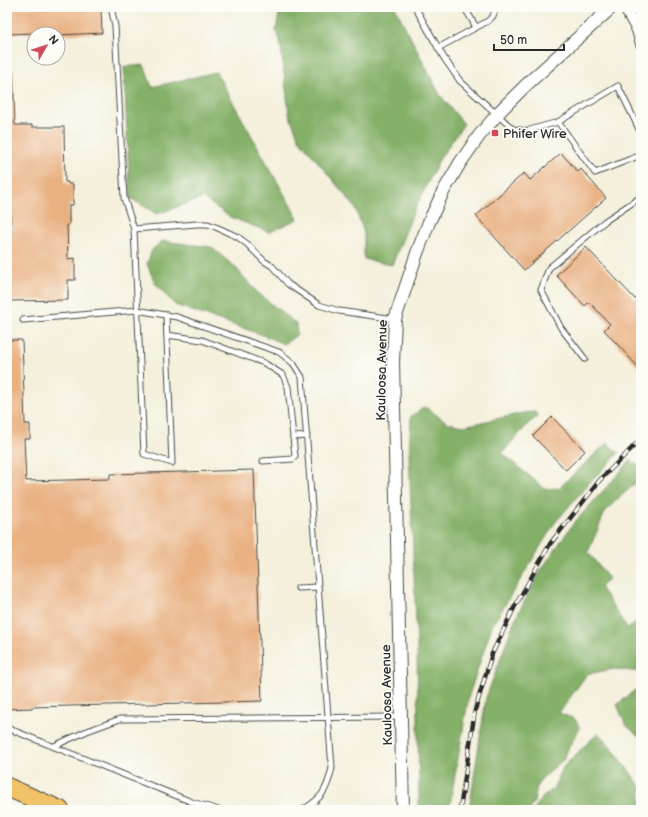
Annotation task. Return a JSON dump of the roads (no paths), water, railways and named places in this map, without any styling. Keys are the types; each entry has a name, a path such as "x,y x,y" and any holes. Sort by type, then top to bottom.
{"highway":[{"path":"7,787 60,810"}],"street":[{"name":"Kauloosa Avenue","path":"403,810 393,362 394,319 429,222 443,192 479,136 525,86 612,7"},
{"path":"624,7 637,30 641,44"}],"lane":[{"path":"111,7 115,26 124,198 134,228 144,454 172,463 166,315"},
{"path":"416,7 438,48 460,81 513,129 526,131 558,122 618,86 641,134"},
{"path":"438,48 488,21 493,16 496,7"},
{"path":"466,10 476,27"},
{"path":"558,122 595,173 641,155"},
{"path":"585,359 561,328 541,290 549,268 605,221 641,197"},
{"path":"134,228 208,224 243,240 264,261 272,266 288,284 319,305 339,311 394,319"},
{"path":"23,320 137,310 177,317 279,352 293,363 302,377 332,768 329,781 323,794 314,804 302,810"},
{"path":"167,335 202,340 264,362 283,375 288,387 295,456 293,459 262,461"},
{"path":"293,437 307,436"},
{"path":"298,588 318,587"},
{"path":"54,746 87,731 120,719 328,716 401,717"},
{"path":"7,728 192,802 219,810"}],"railway":[{"path":"460,810 475,710 492,654 514,608 550,544 600,480 641,439"}],"place":[{"name":"Phifer Wire","path":"495,133"}]}
